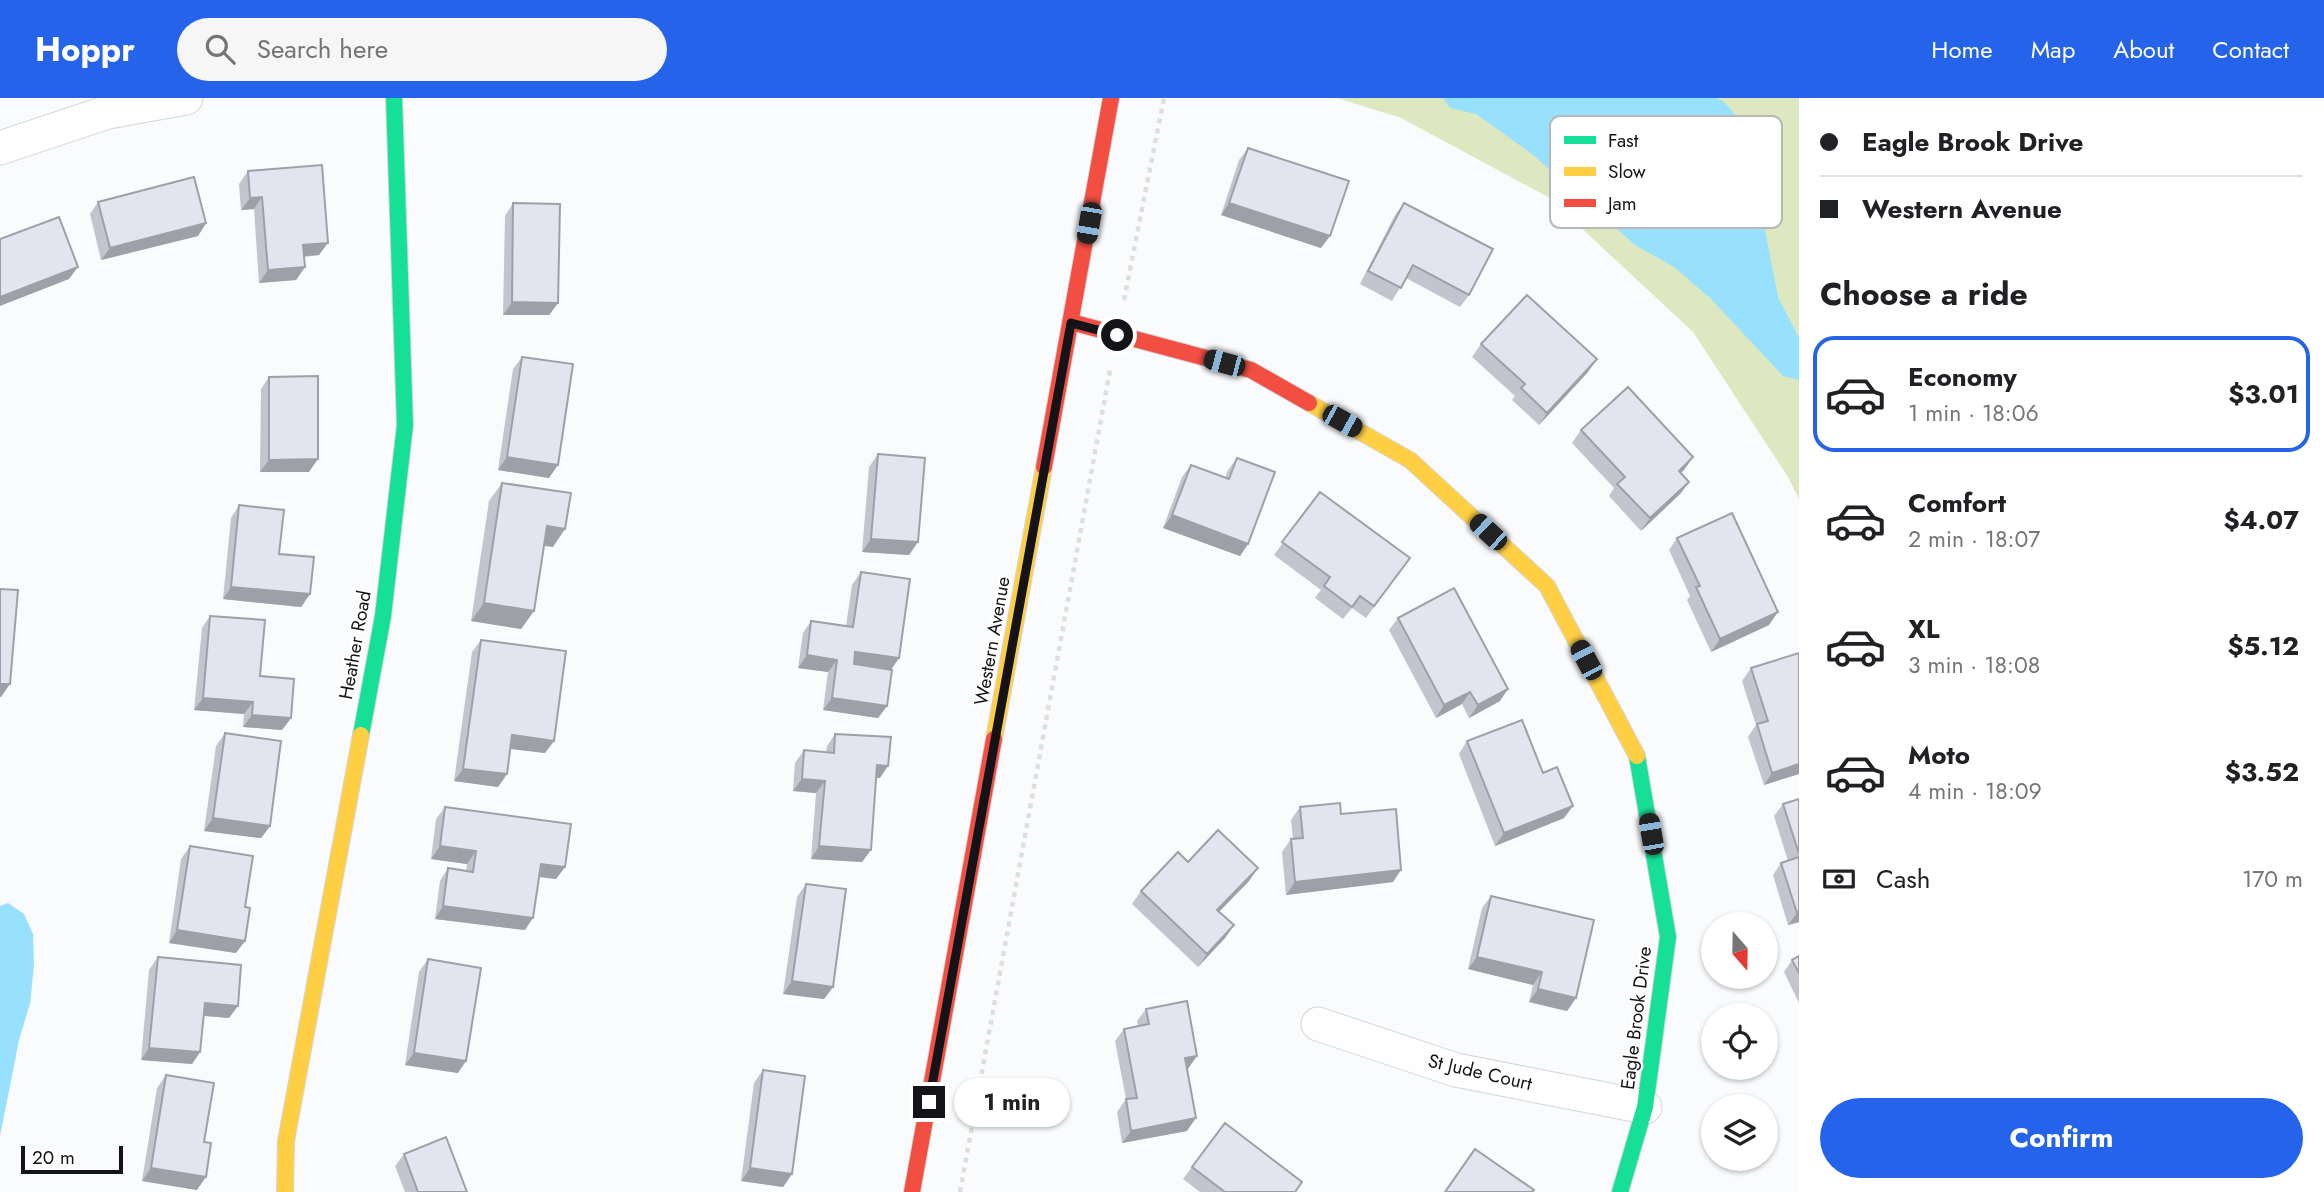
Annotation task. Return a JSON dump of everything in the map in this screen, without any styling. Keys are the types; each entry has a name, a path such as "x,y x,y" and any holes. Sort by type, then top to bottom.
{"street":[{"path":"0,148 108,112 186,98"},
{"name":"Heather Road","path":"285,1192 286,1141 383,616 405,425 394,98"},
{"name":"Western Avenue","path":"912,1192 1111,98"},
{"name":"Eagle Brook Drive","path":"1071,323 1251,370 1410,460 1547,586 1638,758 1668,937 1645,1107 1620,1192"},
{"name":"St Jude Court","path":"1318,1024 1456,1070 1645,1107"}],"path":[{"path":"960,1192 1117,335 1164,98"}],"green space":[{"path":"1337,98 1799,98 1799,499 1788,477 1693,332 1581,228 1782,228 1782,116 1550,116 1550,199 1401,118"}],"water":[{"path":"1443,98 1717,98 1736,116 1550,116 1550,170 1476,114 1450,108"},
{"path":"1616,228 1765,228 1778,297 1799,338 1799,380 1783,376 1711,299 1674,267 1635,245"},
{"path":"8,903 24,914 33,934 34,965 30,1004 19,1040 0,1136 0,906"}],"building":[{"path":"1248,148 1349,181 1330,236 1229,203"},
{"path":"322,165 328,243 303,245 305,267 268,270 262,197 250,198 248,171"},
{"path":"194,177 206,223 110,248 98,202"},
{"path":"513,203 560,204 558,303 512,302"},
{"path":"1404,203 1493,249 1469,295 1413,265 1401,288 1368,271"},
{"path":"59,217 78,267 0,297 0,239"},
{"path":"1527,295 1597,359 1547,413 1521,388 1525,384 1481,344"},
{"path":"522,357 573,364 558,465 507,457"},
{"path":"318,376 318,459 269,460 269,377"},
{"path":"1628,387 1693,457 1679,471 1689,482 1650,518 1617,484 1625,477 1581,430"},
{"path":"878,454 925,458 918,542 871,539"},
{"path":"1237,458 1275,472 1248,544 1172,515 1191,465 1229,479"},
{"path":"502,483 571,493 565,529 547,526 534,611 484,603"},
{"path":"1320,492 1410,558 1374,606 1360,596 1352,607 1324,586 1330,577 1282,542"},
{"path":"239,505 284,510 279,554 314,557 310,594 231,587"},
{"path":"1732,513 1778,612 1720,639 1696,587 1700,586 1677,538"},
{"path":"861,572 910,579 899,658 855,652 854,664 892,670 887,706 832,698 837,660 807,655 811,621 853,627"},
{"path":"1454,588 1508,689 1478,705 1470,692 1444,705 1398,618"},
{"path":"0,589 18,590 10,684 0,684"},
{"path":"210,616 265,620 260,676 294,679 291,718 252,715 253,702 203,698"},
{"path":"481,640 566,651 554,741 512,735 507,774 463,769"},
{"path":"1799,653 1799,764 1772,773 1757,724 1768,721 1751,668"},
{"path":"1522,720 1543,773 1557,767 1573,806 1504,833 1467,741"},
{"path":"225,733 281,741 270,826 213,818"},
{"path":"835,734 891,737 888,766 877,765 871,850 819,846 825,781 802,779 804,750 834,753"},
{"path":"1799,799 1799,854 1783,804"},
{"path":"1340,803 1341,814 1396,809 1401,870 1295,882 1291,839 1303,838 1300,807"},
{"path":"445,807 571,824 565,867 541,864 533,918 443,906 448,868 473,872 476,851 440,846"},
{"path":"1218,830 1258,868 1217,910 1234,925 1207,954 1141,891 1178,852 1188,862"},
{"path":"190,846 253,856 245,907 250,908 245,941 177,930"},
{"path":"1799,857 1799,912 1797,913 1781,863"},
{"path":"806,884 846,889 833,987 792,981"},
{"path":"1491,896 1594,920 1576,998 1538,989 1542,972 1477,957"},
{"path":"1799,956 1799,973 1792,960"},
{"path":"158,957 241,965 238,1006 205,1003 200,1052 149,1048"},
{"path":"428,959 481,968 466,1061 414,1053"},
{"path":"1187,1001 1197,1056 1185,1058 1196,1118 1131,1131 1126,1099 1137,1098 1124,1029 1149,1024 1146,1009"},
{"path":"763,1070 805,1076 792,1174 750,1168"},
{"path":"166,1075 214,1083 204,1142 211,1143 206,1177 151,1168"},
{"path":"1225,1123 1302,1182 1295,1192 1225,1192 1192,1167"},
{"path":"446,1137 467,1192 418,1192 404,1154"},
{"path":"1475,1149 1534,1190 1445,1192"}],"traffic: fast":[{"path":"361,735 383,616 405,425 394,98"},
{"path":"1620,1192 1645,1107 1668,937 1637,756"}],"traffic: slow":[{"path":"1309,403 1410,460 1547,586 1637,756"},
{"path":"994,739 1044,467"},
{"path":"285,1192 286,1141 361,735"}],"traffic: jam":[{"path":"1044,467 1111,98"},
{"path":"1071,322 1251,370 1309,403"},
{"path":"912,1192 994,739"}],"route":[{"path":"929,1102 1071,323 1117,335"}]}
